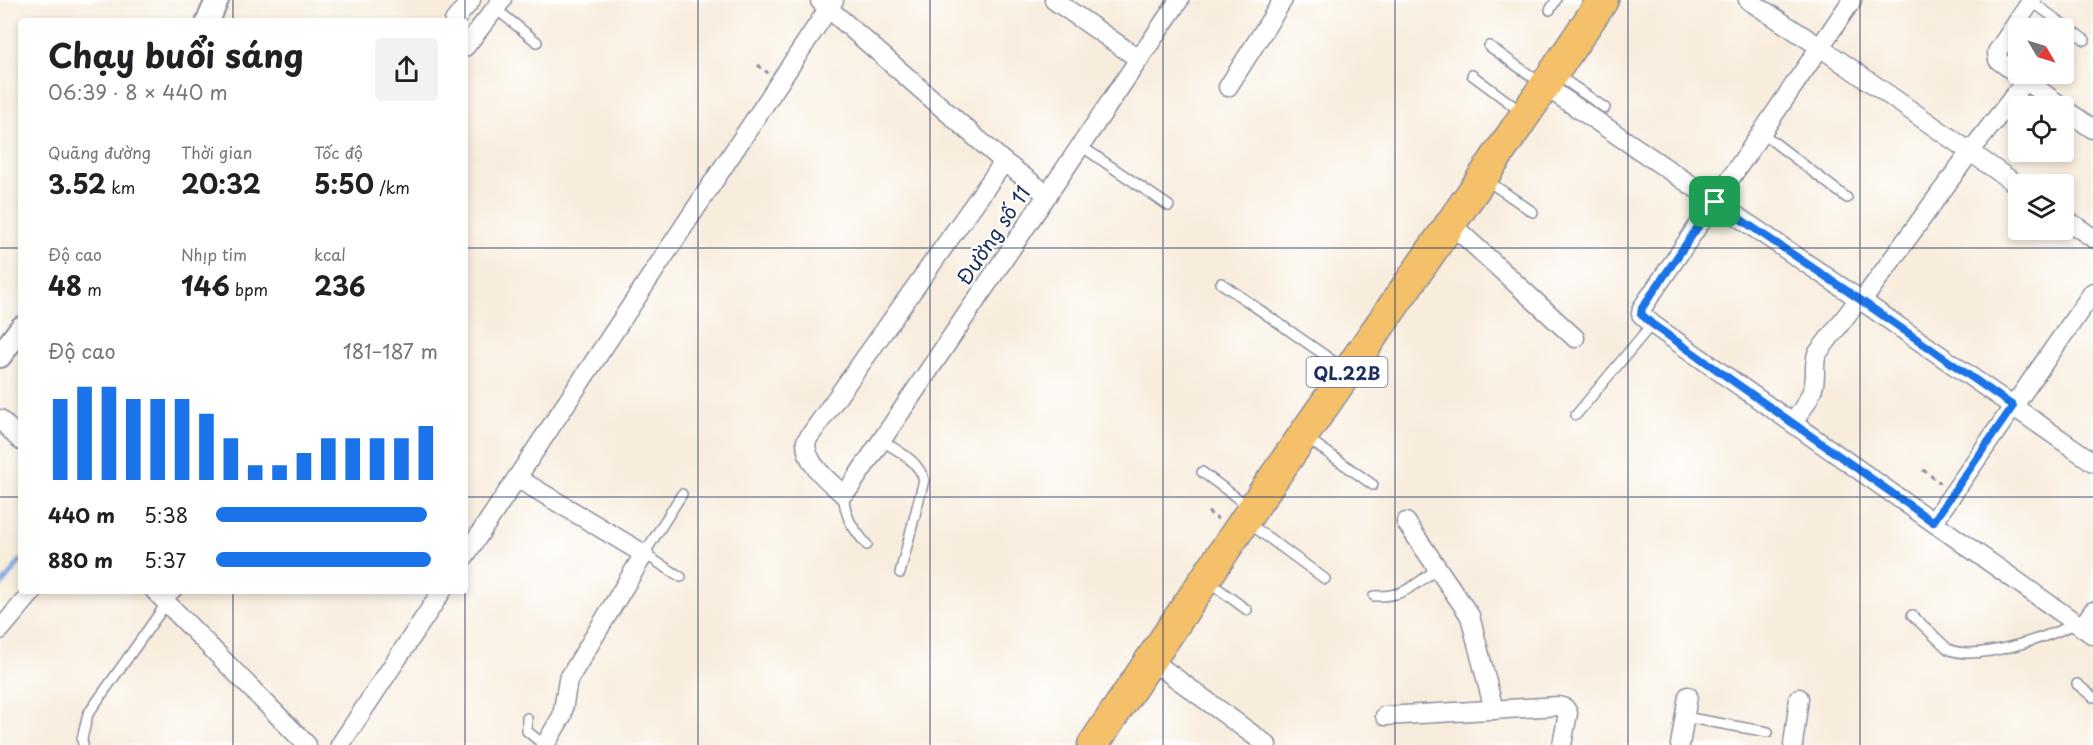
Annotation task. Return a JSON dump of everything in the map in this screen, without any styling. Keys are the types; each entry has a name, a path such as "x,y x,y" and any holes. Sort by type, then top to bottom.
{"highway":[{"name":"QL.22B","path":"1093,745 1303,435 1484,177 1604,0"}],"street":[{"path":"209,18 217,0"},
{"path":"456,18 471,0"},
{"path":"1054,0 1139,58"},
{"name":"Đường số 11","path":"843,494 1179,0"},
{"path":"1228,87 1283,0"},
{"path":"1748,0 1820,47 2008,178"},
{"path":"1852,0 1642,308 1641,314 2084,628 2093,611"},
{"path":"2019,18 2031,0"},
{"path":"468,552 827,2 1004,162 1048,195"},
{"path":"468,43 499,4"},
{"path":"2008,35 1997,52 1998,60 2008,68"},
{"path":"1549,80 1715,202 2093,462"},
{"path":"1793,423 1813,390 1817,354 2023,84"},
{"path":"2028,84 2045,96"},
{"path":"2074,116 2093,129"},
{"path":"843,494 809,460 805,452 806,441 1004,162"},
{"path":"1450,223 1575,338"},
{"path":"2074,225 2093,238"},
{"path":"1933,522 2093,292"},
{"path":"0,356 18,332"},
{"path":"0,418 18,438"},
{"path":"517,478 644,554 568,680 562,716 545,745"},
{"path":"1406,522 1470,616 1494,710"},
{"path":"0,630 30,594"},
{"path":"340,745 440,594"},
{"path":"166,597 306,745"},
{"path":"1150,660 1267,745"},
{"path":"1680,745 1688,696"},
{"path":"1792,745 1799,698"},
{"path":"1385,716 1559,706 1565,708 1568,713 1562,745"}],"lane":[{"path":"1550,10 1556,0"},
{"path":"2031,0 2085,39"},
{"path":"499,4 537,42"},
{"path":"1489,46 1605,108"},
{"path":"1472,75 1525,114"},
{"path":"1762,133 1847,198"},
{"path":"1081,146 1169,206"},
{"path":"1484,177 1533,212"},
{"path":"1221,283 1347,371"},
{"path":"1576,416 1652,324"},
{"path":"1303,435 1373,485"},
{"path":"881,440 909,458 921,470 924,480 900,573"},
{"path":"1202,472 1325,579"},
{"path":"681,578 644,554 682,494"},
{"path":"843,494 846,514 867,545"},
{"path":"1374,596 1396,596 1403,593 1437,569"},
{"path":"1205,579 1246,610"},
{"path":"83,745 88,714 166,597"},
{"path":"1912,615 1948,649 1966,654 2007,647 2056,633 2084,628"},
{"path":"2077,684 2093,697"},
{"path":"1684,717 1768,732"},
{"path":"527,718 527,731 545,745"}],"path":[{"path":"1923,470 1953,492"}],"waterway":[{"path":"0,587 18,564"}],"route":[{"path":"1715,202 2013,406 1933,522 1641,314 1642,308 1715,202"}]}
